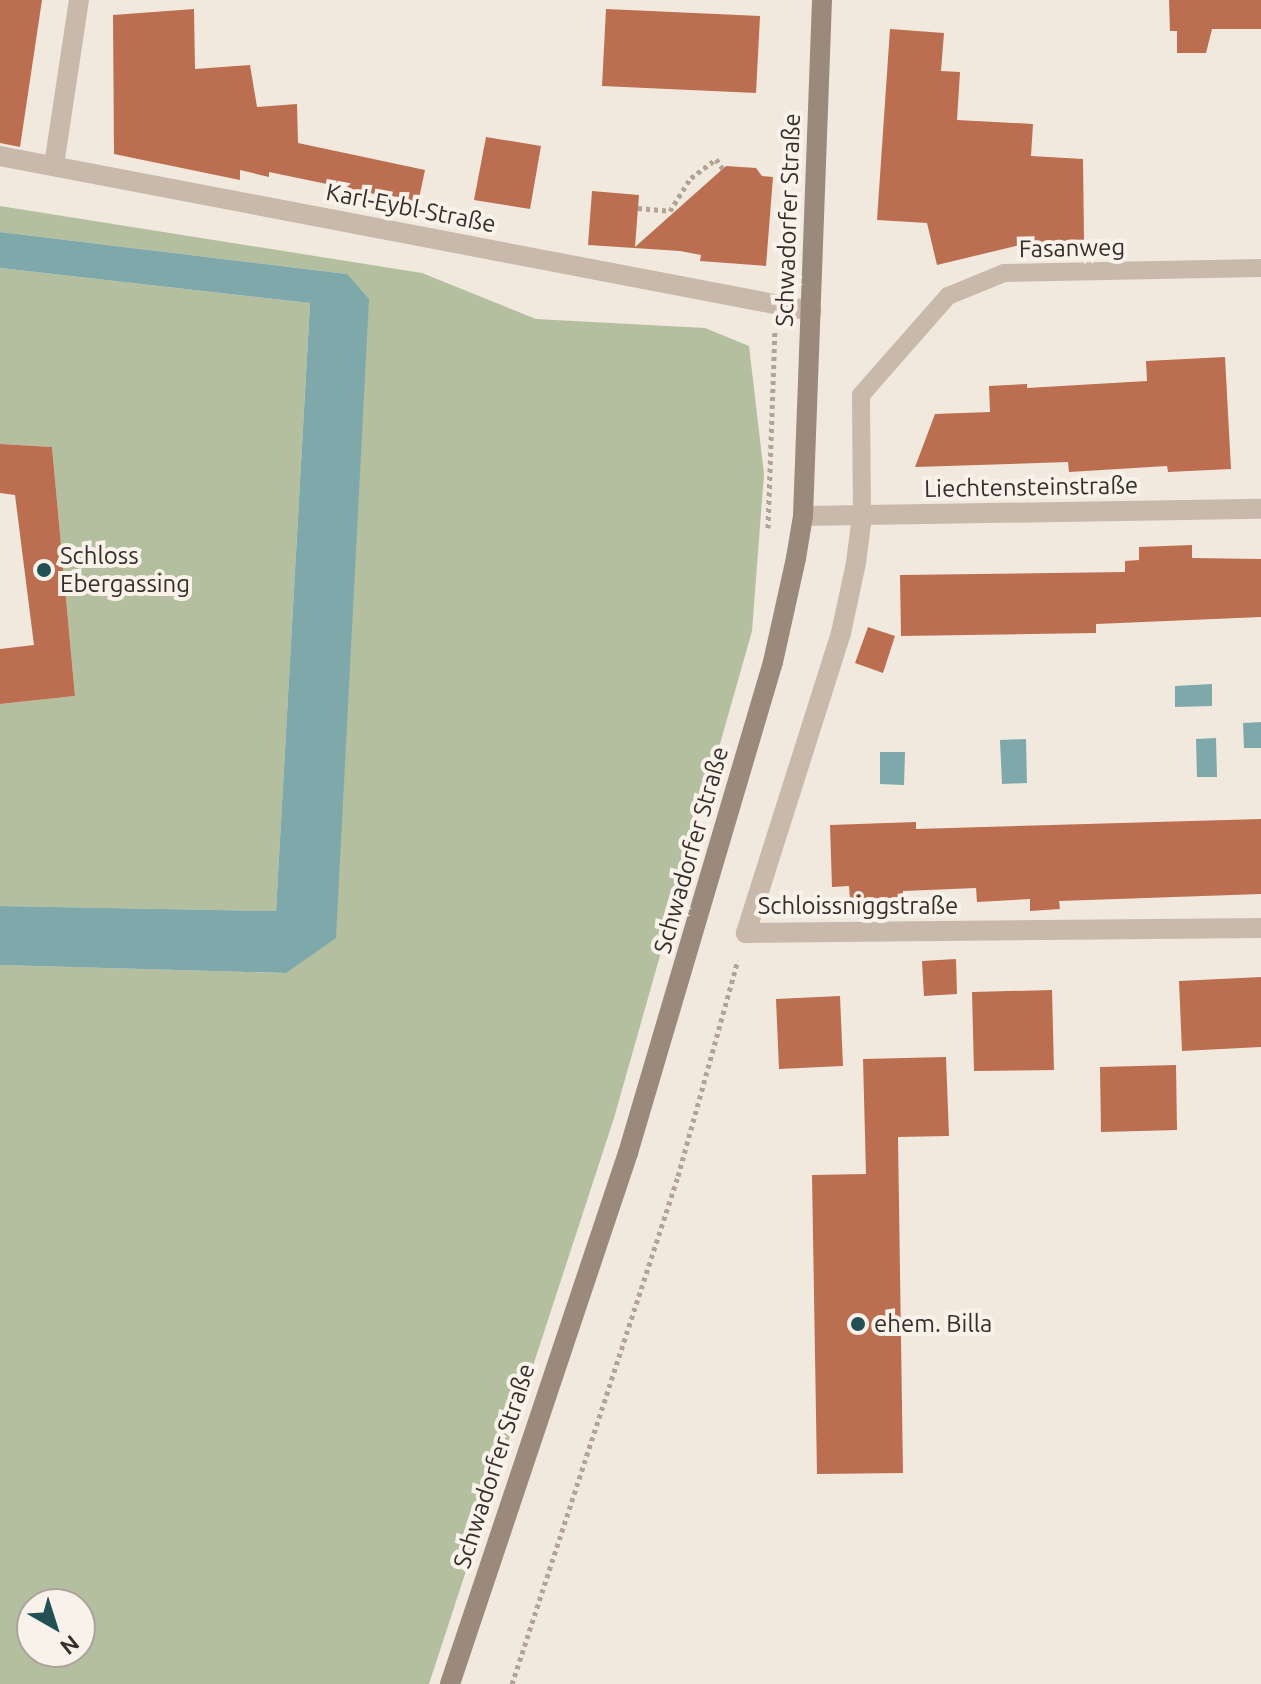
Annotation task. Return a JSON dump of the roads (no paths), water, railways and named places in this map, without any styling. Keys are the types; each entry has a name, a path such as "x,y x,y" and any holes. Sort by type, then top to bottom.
{"main road":[{"name":"Schwadorfer Straße","path":"450,1684 637,1123 773,662 803,516 822,0"}],"street":[{"path":"54,165 79,0"},
{"name":"Karl-Eybl-Straße","path":"0,156 811,311"},
{"name":"Liechtensteinstraße","path":"803,516 1261,509"},
{"name":"Schloissniggstraße","path":"862,516 841,633 746,933 1261,928"}],"lane":[{"name":"Fasanweg","path":"862,516 861,395 948,296 1004,273 1261,268"}],"water":[{"path":"0,232 347,274 369,299 336,938 286,973 0,965 0,906 276,911 310,303 0,268"},
{"path":"1212,684 1212,706 1175,707 1175,686"},
{"path":"1261,722 1261,748 1244,748 1243,723"},
{"path":"1216,738 1217,777 1197,777 1196,739"},
{"path":"1026,739 1027,783 1002,784 1000,740"},
{"path":"880,752 905,752 904,785 880,784"}],"place":[{"name":"Schloss Ebergassing","path":"44,570"},
{"name":"ehem. Billa","path":"858,1324"}]}
